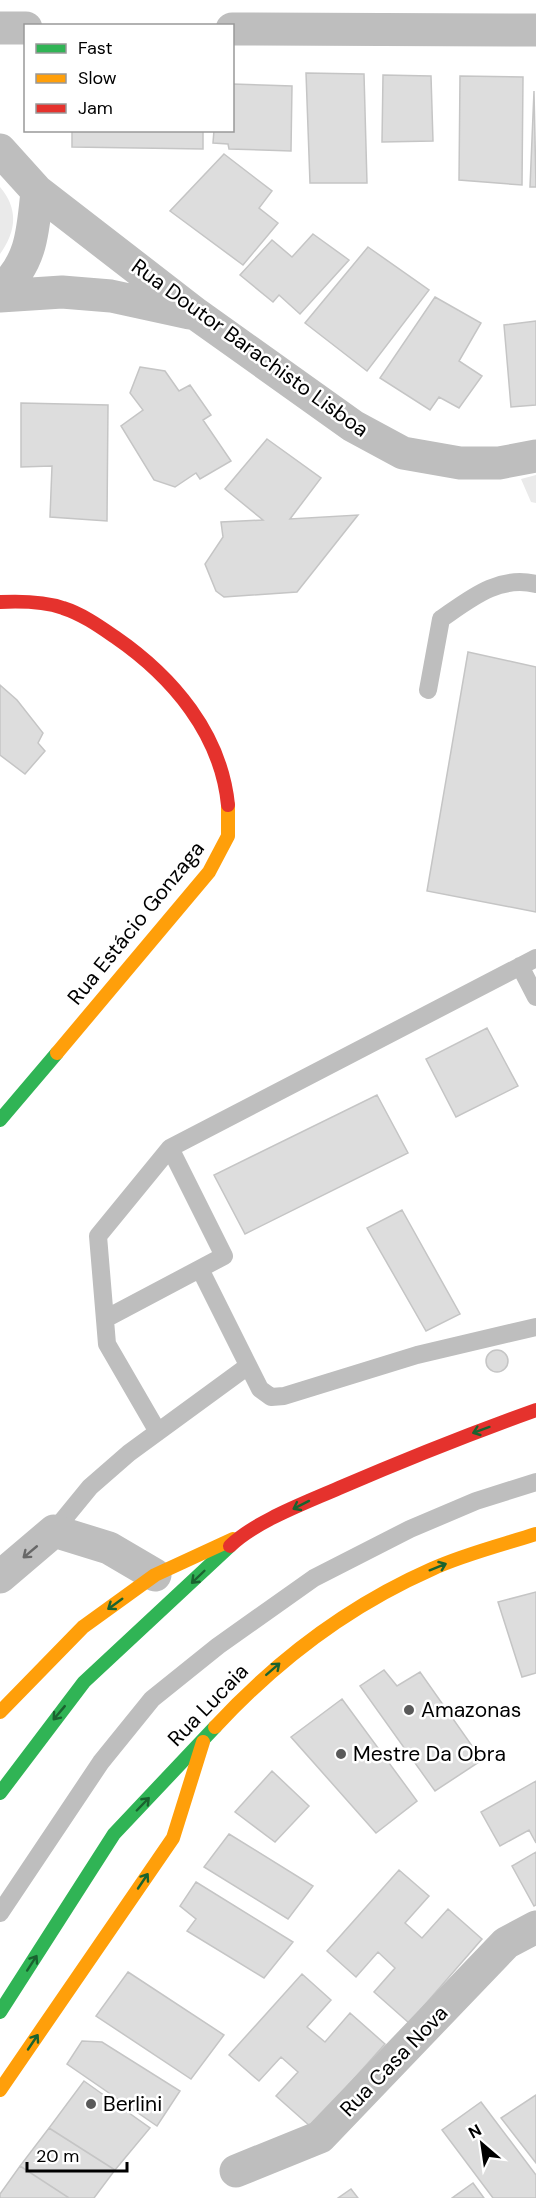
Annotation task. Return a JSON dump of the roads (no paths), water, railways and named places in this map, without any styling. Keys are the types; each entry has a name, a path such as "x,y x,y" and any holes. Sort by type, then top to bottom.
{"main road":[{"name":"Rua Estácio Gonzaga","path":"0,602 27,601 70,610 121,640 167,682 195,715 214,743 229,797 228,835 209,872 0,1120"},
{"path":"0,1712 83,1627 155,1575 311,1500 410,1458 536,1410"},
{"name":"Rua Lucaia","path":"0,2012 114,1834 203,1742 251,1688 302,1644 364,1603 433,1568 536,1534"},
{"path":"0,1793 84,1682 240,1536"},
{"path":"0,2090 173,1838 203,1742"}],"street":[{"path":"0,28 24,28"},
{"path":"234,29 536,30"},
{"name":"Rua Doutor Barachisto Lisboa","path":"0,150 38,191 196,314 354,426 403,453 460,463 499,463 536,456"},
{"path":"0,291 16,277 28,252 38,191"},
{"path":"0,296 62,292 111,296 196,314"},
{"path":"0,1577 54,1531 109,1548 155,1575"},
{"name":"Rua Casa Nova","path":"236,2171 320,2137 506,1943 536,1927"}],"lane":[{"path":"428,690 441,619 483,590 504,583 536,584"},
{"path":"158,1432 106,1344 98,1236 170,1148 528,962 536,997"},
{"path":"105,1319 224,1256 170,1148"},
{"path":"200,1269 260,1389 271,1397 284,1396 417,1355 536,1327"},
{"path":"54,1531 90,1487 158,1432 248,1366"},
{"path":"0,1913 101,1762 152,1699 208,1654 315,1578 410,1529 457,1509 536,1482"}],"place":[{"name":"Amazonas","path":"409,1710"},
{"name":"Mestre Da Obra","path":"341,1754"},
{"name":"Berlini","path":"91,2104"}]}
